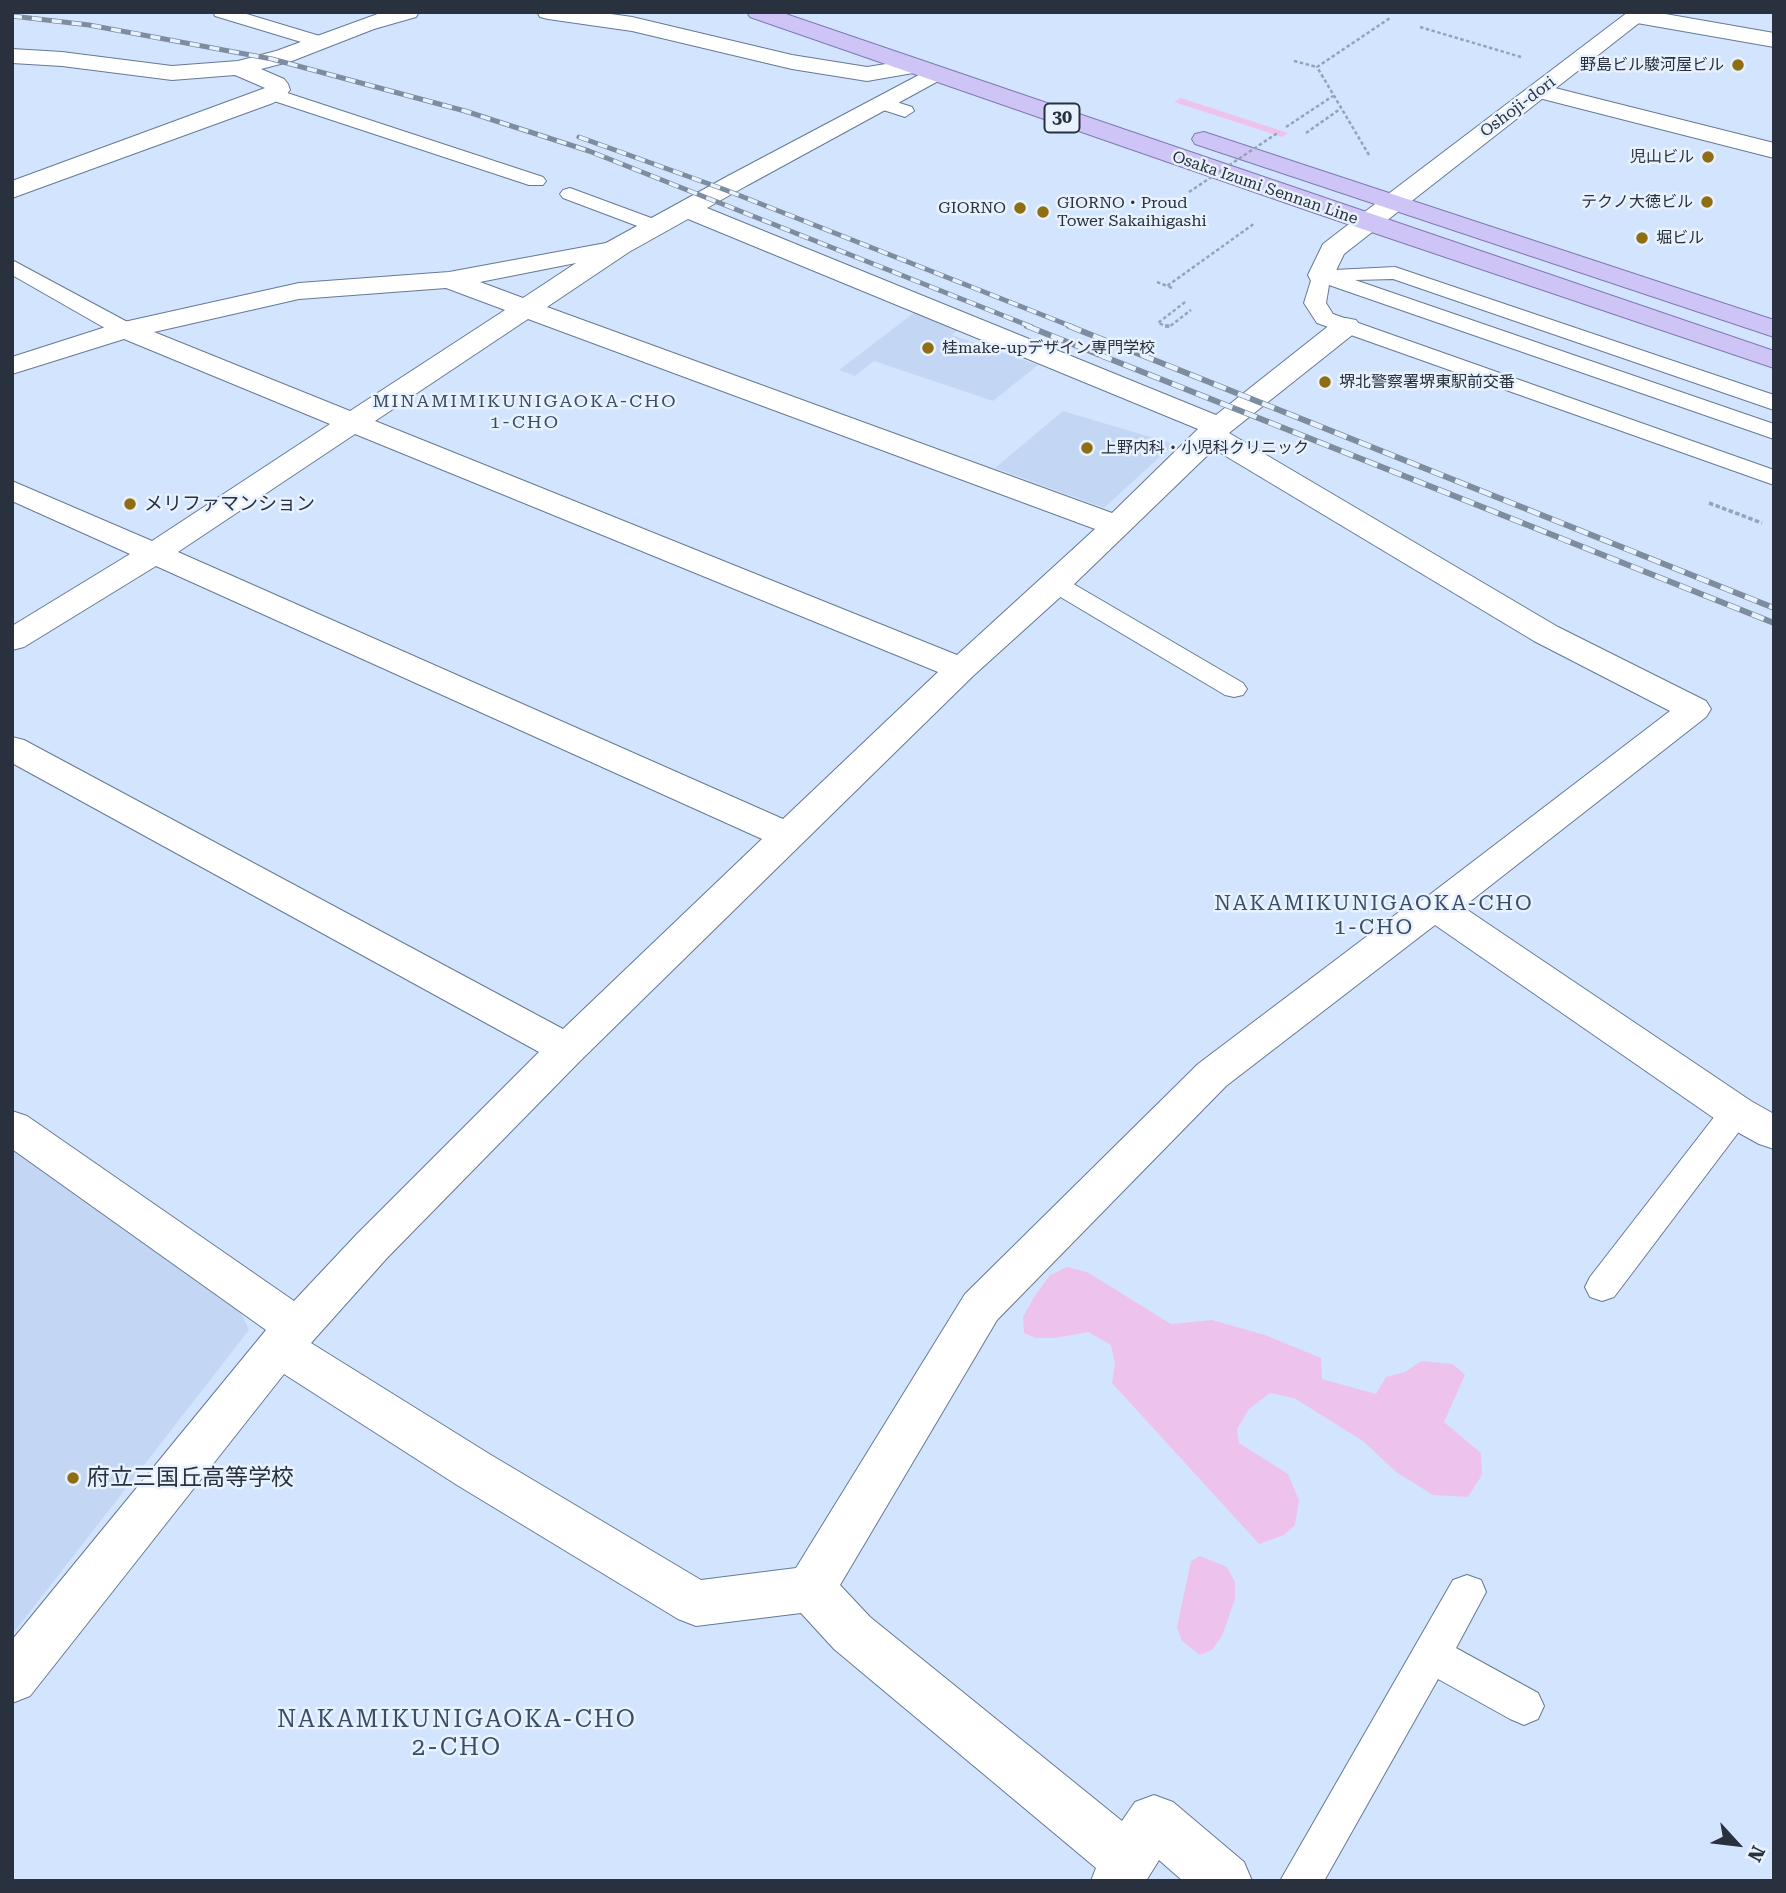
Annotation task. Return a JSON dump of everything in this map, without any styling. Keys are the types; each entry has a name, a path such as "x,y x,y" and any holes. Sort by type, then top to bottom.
{"main road":[{"path":"823,12 1013,76"},
{"name":"Osaka Izumi Sennan Line","path":"762,13 923,71 1774,360"},
{"name":"Osaka Izumi Sennan Line","path":"1184,132 1770,323"}],"street":[{"path":"12,56 62,59 172,73 238,68 284,56 317,41 408,12"},
{"path":"548,12 632,24 792,62 867,74 923,71"},
{"path":"1640,14 1774,40"},
{"name":"Oshoji-dori","path":"1321,275 1332,250 1640,14"},
{"path":"12,190 278,90 276,84 238,68"},
{"path":"12,640 153,554 620,246 881,103 923,71"},
{"path":"1539,91 1774,152"},
{"path":"686,209 1214,431 1232,446 1546,634 1694,709 1437,908 1412,920 1212,1075 981,1307 811,1590"},
{"path":"12,366 125,330 299,290 449,280 620,246"},
{"path":"449,280 1117,526"},
{"path":"12,1679 288,1337 372,1246 567,1049 961,669 1056,584 1214,431 1346,326"},
{"path":"125,330 961,669"},
{"path":"12,490 788,836"},
{"path":"12,748 567,1049"},
{"path":"1437,908 1736,1112 1774,1133"},
{"path":"12,1127 288,1337 474,1470 696,1603 811,1590"},
{"path":"811,1590 852,1633 1123,1870 1154,1821 1225,1881"}],"lane":[{"path":"221,12 317,41"},
{"path":"272,94 536,181"},
{"path":"881,103 905,111"},
{"path":"570,194 655,226"},
{"path":"12,266 125,330"},
{"path":"1321,275 1395,273 1774,402"},
{"path":"1321,275 1315,303 1325,318 1774,478"},
{"path":"1321,275 1774,432"},
{"path":"1056,584 1234,689"},
{"path":"1602,1287 1736,1112"},
{"path":"1301,1881 1467,1592"},
{"path":"1432,1655 1524,1706"}],"path":[{"path":"1317,67 1390,18"},
{"path":"1420,27 1528,60"},
{"path":"1294,61 1317,67 1371,158"},
{"path":"1198,199 1187,193 1333,96"},
{"path":"1303,134 1340,109"},
{"path":"1167,286 1259,220 1247,216"},
{"path":"1157,282 1172,288"},
{"path":"1185,302 1158,323 1169,327 1191,310"},
{"path":"1709,503 1762,523"}],"shaded area":[{"path":"1181,98 1288,133 1282,137 1174,102"},
{"name":"桂make-upデザイン専門学校","path":"915,312 961,327 952,335 1038,365 993,401 874,361 855,376 839,370"},
{"name":"上野内科・小児科クリニック","path":"1063,411 1174,444 1104,508 995,468"},
{"name":"府立三国丘高等学校","path":"12,1149 240,1311 249,1330 12,1635"},
{"path":"1067,1267 1087,1272 1171,1324 1212,1320 1265,1335 1321,1358 1322,1379 1376,1394 1386,1377 1405,1372 1421,1361 1453,1364 1465,1375 1444,1422 1481,1453 1482,1475 1468,1497 1433,1495 1396,1472 1363,1441 1294,1398 1270,1393 1249,1409 1237,1429 1239,1443 1288,1474 1299,1500 1295,1525 1284,1535 1259,1544 1112,1383 1115,1363 1111,1345 1088,1332 1055,1338 1036,1338 1024,1333 1023,1317 1034,1297 1050,1275"},
{"path":"1200,1556 1227,1567 1235,1582 1235,1599 1222,1636 1212,1650 1200,1655 1182,1641 1177,1627 1191,1561"}],"railway":[{"path":"12,16 89,25 272,59 465,111 589,151 1032,327"},
{"path":"579,137 723,189 1073,327"},
{"path":"1027,326 1774,623"},
{"path":"1069,326 1774,608"}],"place":[{"name":"野島ビル駿河屋ビル","path":"1738,65"},
{"name":"児山ビル","path":"1708,157"},
{"name":"テクノ大徳ビル","path":"1707,202"},
{"name":"GIORNO","path":"1020,208"},
{"name":"GIORNO・Proud Tower Sakaihigashi","path":"1043,212"},
{"name":"堀ビル","path":"1642,238"},
{"name":"桂make-upデザイン専門学校","path":"928,348"},
{"name":"堺北警察署堺東駅前交番","path":"1325,382"},
{"name":"上野内科・小児科クリニック","path":"1087,448"},
{"name":"メリファマンション","path":"130,504"},
{"name":"府立三国丘高等学校","path":"73,1478"}],"district":[{"name":"MINAMIMIKUNIGAOKA-CHO 1-CHO","path":"525,412"},
{"name":"NAKAMIKUNIGAOKA-CHO 1-CHO","path":"1374,916"},
{"name":"NAKAMIKUNIGAOKA-CHO 2-CHO","path":"457,1734"}]}
